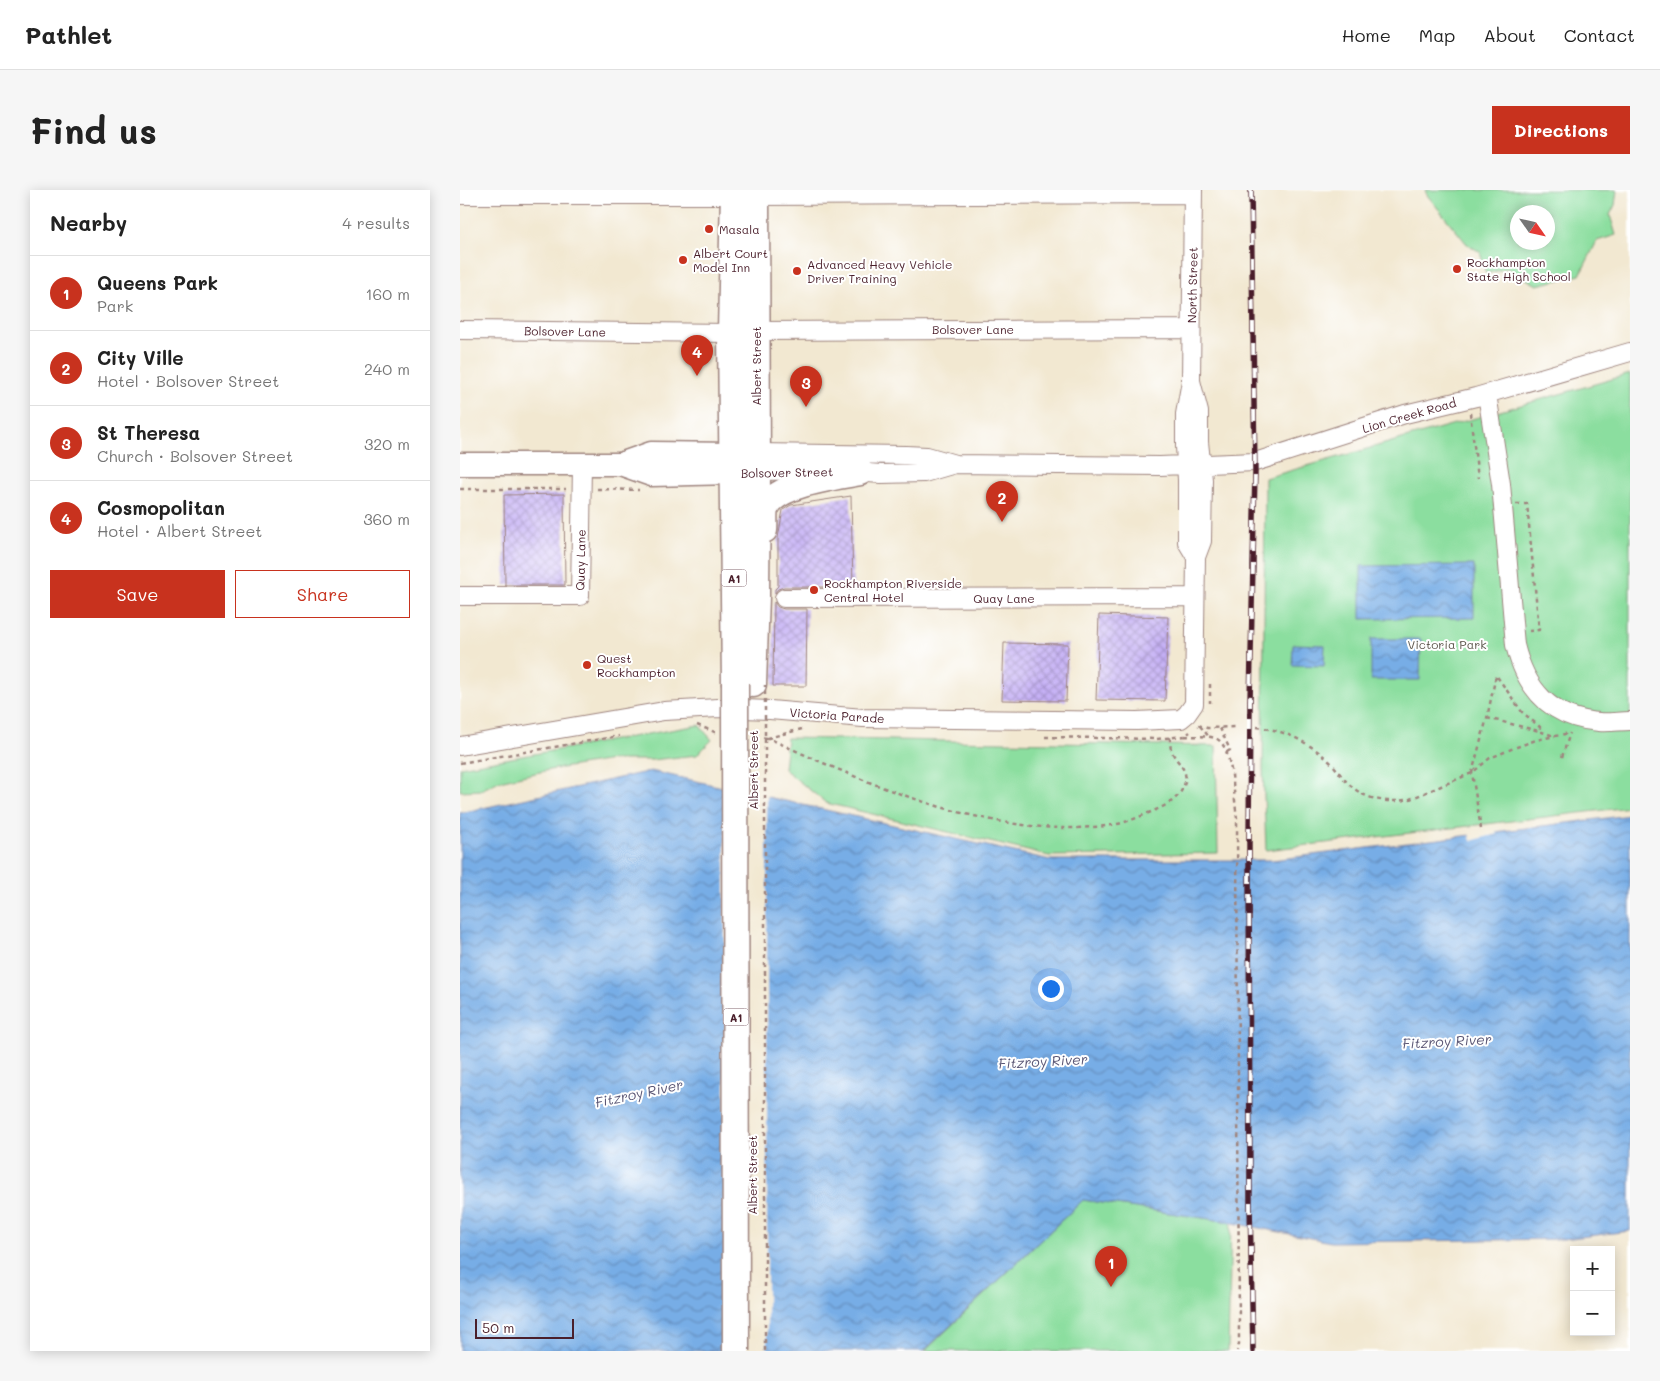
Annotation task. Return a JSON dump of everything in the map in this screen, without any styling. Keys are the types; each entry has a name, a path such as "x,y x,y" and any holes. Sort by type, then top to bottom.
{"highway":[{"name":"Albert Street","path":"745,193 743,332 751,684 752,1351"},
{"name":"Albert Street","path":"736,1351 751,684 756,596 745,462"},
{"path":"756,596 766,508 777,496 791,488 860,472"}],"main road":[{"name":"Bolsover Street","path":"460,464 620,464 651,475 745,462"}],"street":[{"path":"460,195 1193,192"},
{"name":"North Street","path":"1193,192 1191,381 1185,414 1185,446 1194,464 1187,542 1196,557 1194,597 1195,688"},
{"name":"Bolsover Lane","path":"460,330 743,332 1191,328"},
{"name":"Lion Creek Road","path":"1194,464 1255,462 1405,414 1478,401 1630,352"},
{"path":"1478,401 1492,486 1507,540 1515,646 1520,665 1527,680 1548,704 1565,715 1600,723 1630,721"},
{"name":"Bolsover Street","path":"745,462 906,455 927,456 955,464 1194,464"},
{"name":"Bolsover Street","path":"745,462 860,472 924,473 955,464"},
{"name":"Quay Lane","path":"460,596 580,596 582,464"},
{"name":"Quay Lane","path":"784,598 1194,597"},
{"name":"Victoria Parade","path":"460,746 664,710 718,708 770,710 863,718 1137,721 1181,718 1187,714 1194,704 1195,688"}],"path":[{"path":"1478,401 1478,478"},
{"path":"1514,496 1516,504 1527,504 1539,630 1525,631"},
{"path":"1481,829 1472,773 1488,718 1496,675 1522,712 1540,727 1539,731"},
{"path":"751,684 765,1351"},
{"path":"1488,718 1539,731 1551,735 1551,737"},
{"path":"690,723 700,722"},
{"path":"757,724 766,725"},
{"path":"1198,724 1208,728 1235,727"},
{"path":"1185,736 1198,724"},
{"path":"1198,724 1210,738"},
{"path":"796,727 805,728 768,738 843,773 925,801 992,820 1053,828 1094,827 1124,822 1165,806 1177,798 1182,791 1186,777 1184,768 1173,754 1170,737"},
{"path":"1220,728 1230,750 1227,752"},
{"path":"1257,728 1284,732 1300,740 1328,760 1350,785 1369,797 1382,801 1410,799 1472,773 1490,758 1521,745 1570,733 1562,757"},
{"path":"460,763 622,735"},
{"path":"1040,736 1156,739 1185,736 1210,738 1219,741 1227,752 1237,818 1238,841 1239,1344 1237,1351"}],"green space":[{"path":"1425,190 1617,190 1615,205 1610,215 1616,235 1597,241 1580,275 1537,285 1507,268 1486,274 1480,252 1467,244"},
{"name":"Victoria Park","path":"1630,374 1630,807 1266,850 1263,769 1265,478"},
{"path":"699,725 712,740 697,755 652,760 612,760 549,770 499,781 481,790 460,791 460,767"},
{"path":"787,738 1216,746 1218,853 1049,856 826,803 784,769"},
{"path":"1083,1200 1231,1222 1228,1351 925,1351"}],"water":[{"path":"1474,565 1474,618 1361,619 1361,566"},
{"path":"1371,639 1421,639 1420,680 1371,680"},
{"path":"1293,644 1325,645 1324,666 1292,665"},
{"name":"Fitzroy River","path":"651,771 1050,860 1272,860 1630,815 1630,1231 1563,1239 1331,1242 1223,1221 1083,1200 924,1351 460,1351 460,813"}],"pier":[{"path":"725,785 767,795 767,1351 725,1351"},
{"path":"1496,830 1497,834 1471,841 1469,833"}],"building":[{"path":"564,494 565,585 505,585 504,495"},
{"name":"Rockhampton Riverside Central Hotel","path":"851,496 853,587 784,587 778,589 775,593 775,589 778,586 778,538 783,510 791,505"},
{"path":"774,602 778,607 784,609 807,609 806,686 773,686"},
{"path":"1099,615 1168,617 1165,701 1096,700"},
{"path":"1004,643 1068,644 1066,701 1002,700"}],"railway":[{"path":"1251,190 1255,472 1249,845 1250,1205 1253,1351"}],"place":[{"name":"Masala","path":"709,229"},
{"name":"Albert Court Model Inn","path":"683,260"},
{"name":"Rockhampton State High School","path":"1457,269"},
{"name":"Advanced Heavy Vehicle Driver Training","path":"797,271"},
{"name":"Cosmopolitan","path":"697,376"},
{"name":"St Theresa","path":"806,407"},
{"name":"City Ville","path":"1002,522"},
{"name":"Rockhampton Riverside Central Hotel","path":"814,590"},
{"name":"Quest Rockhampton","path":"587,665"},
{"name":"Queens Park","path":"1111,1287"}]}
